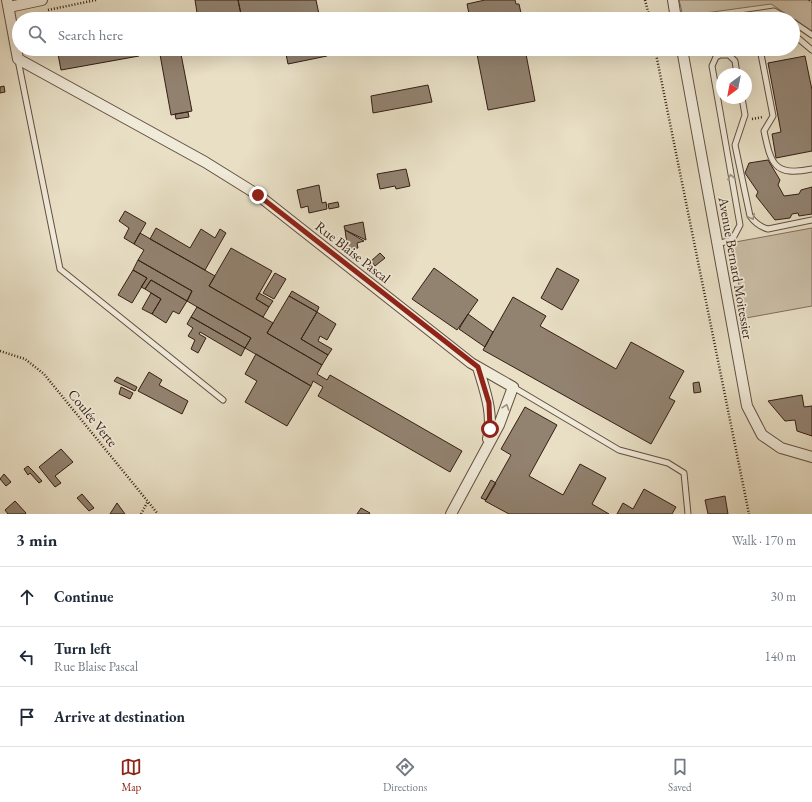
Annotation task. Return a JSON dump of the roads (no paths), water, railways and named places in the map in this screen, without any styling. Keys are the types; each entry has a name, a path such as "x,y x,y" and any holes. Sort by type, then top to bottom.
{"street":[{"path":"12,25 8,3 42,0"},
{"path":"672,0 675,12"},
{"name":"Avenue Bernard Moitessier","path":"683,56 747,406 762,435 781,448 812,457"},
{"name":"Rue Blaise Pascal","path":"18,59 204,162 258,195 478,367 513,387"},
{"path":"478,367 489,403 490,429 485,451"},
{"path":"450,514 499,426 513,387"}],"lane":[{"path":"800,27 812,35"},
{"path":"800,40 812,50"},
{"path":"717,56 712,66 740,225 732,240 717,244"},
{"path":"729,56 732,58 735,68"},
{"path":"761,56 773,116 764,131 769,157 777,166 786,170 796,172 812,168"},
{"path":"18,59 60,269 223,400"},
{"path":"743,104 744,118 735,145 750,216 763,228 768,229 812,220"},
{"name":"Rue Blaise Pascal","path":"513,387 619,450 668,463 684,473 688,514"}]}
